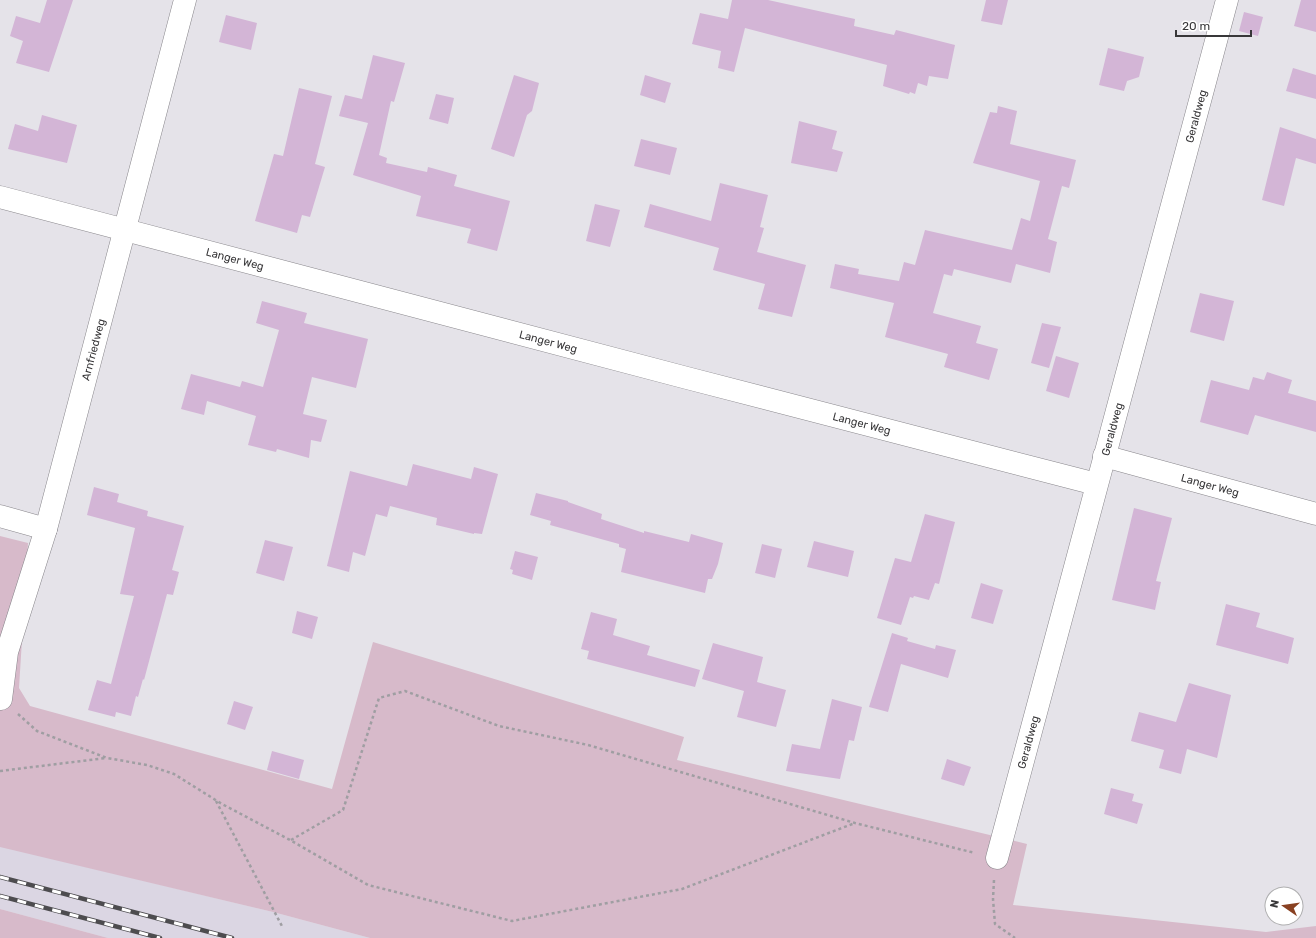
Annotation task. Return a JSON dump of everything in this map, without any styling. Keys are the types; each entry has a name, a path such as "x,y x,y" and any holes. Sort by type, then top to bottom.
{"street":[{"name":"Arnfriedweg","path":"1,699 7,652 46,528 185,0"},
{"name":"Geraldweg","path":"995,866 1096,484 1227,0"},
{"name":"Langer Weg","path":"0,197 1096,484"},
{"name":"Langer Weg","path":"1104,456 1316,514"},
{"path":"0,516 46,528"}],"path":[{"path":"290,840 343,810 379,698 405,691 499,726 588,745 855,823 995,866 993,899 995,924 1015,938"},
{"path":"1,699 37,731 107,758 147,765 174,774 216,800 290,840 368,885 512,921 682,889 855,823"},
{"path":"0,771 107,758"},
{"path":"216,800 283,928"}],"shaded area":[{"path":"0,536 28,543 19,688 30,706 332,789 373,642 684,737 677,760 1027,844 1013,905 1266,932 1316,926 1316,938 370,938 273,912 0,847"},
{"path":"0,846 273,912 370,938 108,938 0,909"},
{"path":"0,909 108,938 0,938"}],"building":[{"path":"47,0 73,0 49,72 16,63 23,41 10,36 16,16 40,23"},
{"path":"732,0 768,0 855,19 854,26 894,35 896,30 955,45 948,79 929,76 927,86 918,83 915,94 910,92 909,94 883,86 887,65 745,28 734,72 718,68 721,51 692,44 700,13 728,19"},
{"path":"986,0 1008,0 1002,25 981,21"},
{"path":"1301,0 1316,0 1316,32 1294,26"},
{"path":"1244,12 1263,17 1258,36 1239,31"},
{"path":"226,15 257,23 251,50 219,42"},
{"path":"1108,48 1144,57 1139,77 1127,81 1124,91 1099,85"},
{"path":"373,55 405,63 394,102 391,101 379,155 387,158 386,163 427,172 428,167 457,175 454,186 510,201 497,251 467,243 471,229 416,216 421,196 353,175 368,123 339,116 345,95 362,99"},
{"path":"1293,68 1316,75 1316,99 1286,91"},
{"path":"514,75 539,83 532,111 527,115 514,157 491,149"},
{"path":"645,75 671,83 665,103 640,95"},
{"path":"299,88 332,96 315,164 325,167 310,217 302,215 297,233 255,221 274,154 283,156"},
{"path":"436,94 454,98 448,124 429,119"},
{"path":"998,106 1017,111 1010,144 1076,160 1069,188 1062,186 1048,239 1057,242 1050,273 1016,264 1011,283 954,269 952,276 944,274 933,313 981,326 976,343 998,349 989,380 944,367 948,354 885,337 894,303 830,288 835,264 859,269 858,274 899,281 904,262 915,265 925,230 1012,250 1021,218 1030,221 1040,181 973,163 990,112 997,113"},
{"path":"42,115 77,125 67,163 8,149 15,124 38,131"},
{"path":"799,121 837,131 832,149 843,152 837,172 791,163"},
{"path":"1280,127 1316,139 1316,164 1296,158 1284,206 1262,200"},
{"path":"641,139 677,148 670,175 634,166"},
{"path":"720,183 768,195 760,227 764,228 757,252 806,265 792,317 758,309 765,284 713,270 719,248 644,227 650,204 711,221"},
{"path":"595,204 620,210 610,247 586,241"},
{"path":"1200,293 1234,301 1224,341 1190,332"},
{"path":"262,301 307,313 304,323 368,339 356,388 312,377 303,414 327,420 321,442 311,440 309,458 277,449 276,452 248,445 256,416 207,401 204,415 181,409 191,374 240,387 242,381 263,387 279,330 256,323"},
{"path":"1042,323 1061,327 1049,368 1031,363"},
{"path":"1056,356 1079,363 1069,398 1046,391"},
{"path":"1267,372 1292,380 1288,393 1316,401 1316,432 1255,415 1248,435 1200,422 1211,380 1249,390 1253,377 1264,380"},
{"path":"413,464 471,479 474,467 498,474 482,534 474,534 436,525 437,518 390,506 387,517 376,514 365,556 353,552 349,572 327,566 350,471 407,486"},
{"path":"94,487 119,494 117,502 148,511 147,516 184,526 172,570 179,572 173,595 167,594 144,680 143,679 138,697 136,696 131,716 116,712 115,717 88,710 97,680 111,684 134,596 120,594 135,528 87,515"},
{"path":"536,493 568,501 602,514 601,519 644,533 644,531 689,542 691,534 723,543 718,564 712,579 708,579 705,593 621,572 626,549 619,547 619,544 550,525 551,521 530,515"},
{"path":"1134,508 1172,518 1156,581 1161,582 1155,610 1112,600"},
{"path":"925,514 955,522 939,584 935,583 929,600 914,596 913,598 910,597 901,625 877,618 895,558 911,562"},
{"path":"265,540 293,547 284,581 256,573"},
{"path":"814,541 854,551 848,577 807,567"},
{"path":"762,544 782,549 775,578 755,573"},
{"path":"515,551 538,557 532,580 512,574 513,570 510,569"},
{"path":"981,583 1003,590 993,624 971,618"},
{"path":"1226,604 1260,613 1256,627 1294,638 1288,664 1216,645"},
{"path":"297,611 318,617 312,639 292,633"},
{"path":"591,612 617,619 613,635 650,646 647,655 700,670 695,687 587,659 589,651 581,649"},
{"path":"892,633 908,638 907,641 935,649 936,645 956,650 948,678 901,664 888,712 869,707"},
{"path":"713,643 763,657 757,682 786,690 776,727 737,717 744,691 702,679"},
{"path":"1189,683 1231,695 1217,758 1187,749 1181,774 1159,768 1164,750 1131,741 1139,712 1176,722"},
{"path":"832,699 862,707 854,741 849,740 840,779 786,771 792,744 820,749"},
{"path":"234,701 253,707 245,730 227,724"},
{"path":"272,751 304,760 299,779 267,770"},
{"path":"947,759 971,767 964,786 941,779"},
{"path":"1111,788 1134,794 1132,801 1143,804 1137,824 1104,814"}],"railway":[{"path":"0,877 232,938"},
{"path":"0,896 160,938"}]}
